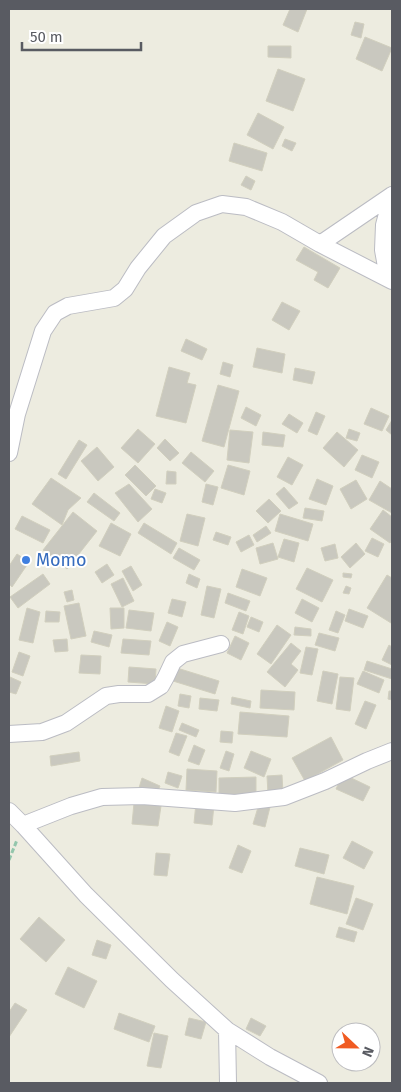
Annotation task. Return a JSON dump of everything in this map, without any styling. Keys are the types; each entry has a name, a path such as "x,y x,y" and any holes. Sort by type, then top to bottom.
{"street":[{"path":"320,244 392,195"},
{"path":"390,280 383,250 384,225 392,195"},
{"path":"9,453 17,414 43,331 55,313 68,306 114,298 125,289 138,268 164,236 196,213 222,204 246,207 282,222 390,280"},
{"path":"9,734 42,732 66,723 106,696 148,694 161,686 173,662 183,654 222,644"},
{"path":"24,825 102,796 142,796 235,803 284,797 325,782 392,751"},
{"path":"9,811 24,825 86,895 172,980 227,1030 270,1057 319,1083"},
{"path":"227,1030 228,1083"}],"building":[{"path":"290,9 307,9 298,32 283,25"},
{"path":"355,22 364,24 361,38 351,35"},
{"path":"365,37 392,48 382,71 356,59"},
{"path":"268,46 291,46 291,58 268,57"},
{"path":"278,69 305,79 293,111 266,101"},
{"path":"258,113 284,127 273,149 247,135"},
{"path":"285,139 296,143 292,151 282,146"},
{"path":"234,143 267,153 262,171 229,161"},
{"path":"246,176 255,181 251,190 241,185"},
{"path":"304,247 340,268 328,288 314,280 318,272 296,260"},
{"path":"282,302 300,311 289,330 272,320"},
{"path":"186,339 207,349 202,360 181,351"},
{"path":"257,348 285,354 282,373 253,367"},
{"path":"223,362 233,365 230,377 220,374"},
{"path":"169,367 190,373 187,383 196,385 186,423 156,416"},
{"path":"295,368 315,372 312,384 293,380"},
{"path":"218,385 239,391 224,447 202,441"},
{"path":"246,407 261,415 256,426 241,418"},
{"path":"371,408 389,416 382,431 364,424"},
{"path":"316,412 325,416 317,435 308,431"},
{"path":"289,414 303,423 297,433 282,424"},
{"path":"392,420 392,435 386,430"},
{"path":"138,429 155,444 138,463 121,448"},
{"path":"349,429 360,433 357,441 346,438"},
{"path":"230,430 253,432 249,463 227,460"},
{"path":"263,432 285,435 283,447 262,445"},
{"path":"337,432 358,450 344,467 323,448"},
{"path":"165,439 179,453 170,461 157,448"},
{"path":"79,440 87,445 66,479 58,474"},
{"path":"97,447 114,467 98,481 81,461"},
{"path":"191,452 214,471 205,482 182,463"},
{"path":"362,455 379,462 372,478 355,470"},
{"path":"288,457 303,465 292,485 277,477"},
{"path":"135,465 156,486 146,496 125,475"},
{"path":"228,465 250,471 244,495 221,488"},
{"path":"167,471 176,472 176,484 166,484"},
{"path":"51,478 81,498 68,510 62,525 32,504"},
{"path":"317,479 333,486 326,505 309,499"},
{"path":"356,480 367,499 351,509 340,489"},
{"path":"380,481 392,489 392,513 369,500"},
{"path":"129,484 152,509 138,522 115,493"},
{"path":"206,484 218,487 213,505 202,502"},
{"path":"284,487 298,503 289,509 276,494"},
{"path":"155,489 166,493 162,503 151,499"},
{"path":"94,493 120,513 114,521 87,502"},
{"path":"269,499 281,511 268,523 256,511"},
{"path":"305,508 324,511 322,521 303,518"},
{"path":"383,510 392,517 392,540 390,543 370,529"},
{"path":"73,512 97,531 67,569 43,550"},
{"path":"187,514 205,518 198,546 180,541"},
{"path":"280,514 313,524 308,541 275,531"},
{"path":"22,516 50,530 43,543 15,529"},
{"path":"111,523 131,534 120,556 99,546"},
{"path":"144,523 177,543 171,554 138,533"},
{"path":"266,526 271,533 257,542 253,535"},
{"path":"216,532 231,537 228,545 213,540"},
{"path":"249,535 254,545 241,552 236,542"},
{"path":"372,538 384,544 378,557 365,551"},
{"path":"284,539 299,543 294,562 278,557"},
{"path":"273,543 278,559 260,564 256,548"},
{"path":"356,543 365,554 350,568 341,557"},
{"path":"335,544 338,558 325,561 321,548"},
{"path":"179,548 200,560 194,570 173,558"},
{"path":"17,554 29,562 12,587 9,584 9,566"},
{"path":"107,564 114,575 102,583 95,572"},
{"path":"131,566 142,585 133,591 122,571"},
{"path":"307,568 333,580 322,602 296,589"},
{"path":"242,569 267,578 260,596 236,587"},
{"path":"343,573 352,574 351,578 343,577"},
{"path":"43,574 50,584 18,608 10,597"},
{"path":"189,574 200,579 197,588 186,583"},
{"path":"387,575 392,578 391,623 367,608"},
{"path":"123,578 134,601 122,607 111,584"},
{"path":"207,586 221,589 214,618 201,615"},
{"path":"346,586 351,588 349,594 343,593"},
{"path":"72,590 74,600 67,602 64,592"},
{"path":"228,593 250,601 246,611 225,603"},
{"path":"172,599 186,602 182,617 168,613"},
{"path":"302,599 319,608 312,622 295,613"},
{"path":"79,603 86,636 71,639 64,606"},
{"path":"27,608 40,612 33,643 19,640"},
{"path":"110,608 124,608 124,628 111,629"},
{"path":"349,609 368,616 363,628 345,621"},
{"path":"129,610 154,613 151,631 126,628"},
{"path":"46,611 60,612 59,622 45,622"},
{"path":"336,611 345,615 338,633 329,630"},
{"path":"239,612 249,616 243,634 232,630"},
{"path":"251,617 263,622 259,632 247,627"},
{"path":"167,622 178,627 170,646 159,641"},
{"path":"277,625 291,635 271,664 257,654"},
{"path":"295,627 311,629 311,636 294,635"},
{"path":"94,631 112,635 109,647 91,642"},
{"path":"319,633 339,638 335,651 315,645"},
{"path":"235,636 249,643 241,660 227,653"},
{"path":"67,639 68,651 55,652 53,640"},
{"path":"123,639 151,641 149,655 121,653"},
{"path":"291,643 301,651 291,664 298,670 285,687 267,672"},
{"path":"389,645 392,647 392,665 382,660"},
{"path":"306,647 318,649 312,675 300,673"},
{"path":"19,652 30,656 23,676 12,672"},
{"path":"81,655 101,656 100,674 79,673"},
{"path":"367,661 392,669 392,679 364,670"},
{"path":"129,667 156,669 155,684 128,682"},
{"path":"177,668 219,681 215,694 173,681"},
{"path":"323,671 338,674 332,704 317,701"},
{"path":"363,671 384,680 379,693 357,684"},
{"path":"10,677 21,682 16,694 9,692"},
{"path":"340,677 354,678 350,711 336,709"},
{"path":"261,690 295,692 294,710 260,708"},
{"path":"389,691 392,691 392,700 388,699"},
{"path":"180,694 191,696 189,708 178,706"},
{"path":"232,697 251,701 250,708 231,704"},
{"path":"200,698 219,700 217,711 199,709"},
{"path":"365,701 376,705 366,729 355,724"},
{"path":"166,706 179,711 172,732 159,728"},
{"path":"240,712 289,716 287,737 238,734"},
{"path":"182,723 199,730 196,737 179,730"},
{"path":"221,731 233,732 232,743 220,742"},
{"path":"176,733 187,736 179,756 169,752"},
{"path":"331,737 343,760 305,781 292,758"},
{"path":"194,745 205,750 199,765 188,761"},
{"path":"226,751 234,754 229,771 220,768"},
{"path":"251,751 271,759 264,777 244,768"},
{"path":"79,752 80,761 51,766 50,756"},
{"path":"187,769 217,771 216,792 186,790"},
{"path":"168,772 182,776 178,788 165,783"},
{"path":"343,774 370,787 363,801 336,789"},
{"path":"282,775 283,793 268,794 267,776"},
{"path":"256,777 256,796 219,796 219,778"},
{"path":"142,778 160,786 156,795 139,788"},
{"path":"134,803 161,806 158,826 132,824"},
{"path":"196,803 214,805 212,825 194,823"},
{"path":"259,804 270,807 265,827 253,824"},
{"path":"352,841 373,852 364,869 343,858"},
{"path":"238,845 251,851 242,873 229,868"},
{"path":"300,848 329,855 324,874 295,866"},
{"path":"156,853 170,854 167,876 154,875"},
{"path":"317,877 354,886 347,914 310,904"},
{"path":"356,898 373,904 363,930 346,924"},
{"path":"39,917 65,940 46,962 20,939"},
{"path":"339,927 357,932 354,942 336,937"},
{"path":"97,940 111,945 106,959 92,955"},
{"path":"68,967 97,981 84,1008 55,994"},
{"path":"15,1003 27,1010 9,1037 9,1012"},
{"path":"119,1013 155,1026 149,1042 114,1029"},
{"path":"189,1018 206,1022 201,1039 185,1035"},
{"path":"251,1018 266,1026 260,1036 246,1029"},
{"path":"154,1033 168,1036 161,1068 147,1066"}],"place":[{"name":"Momo","path":"26,560"}]}
